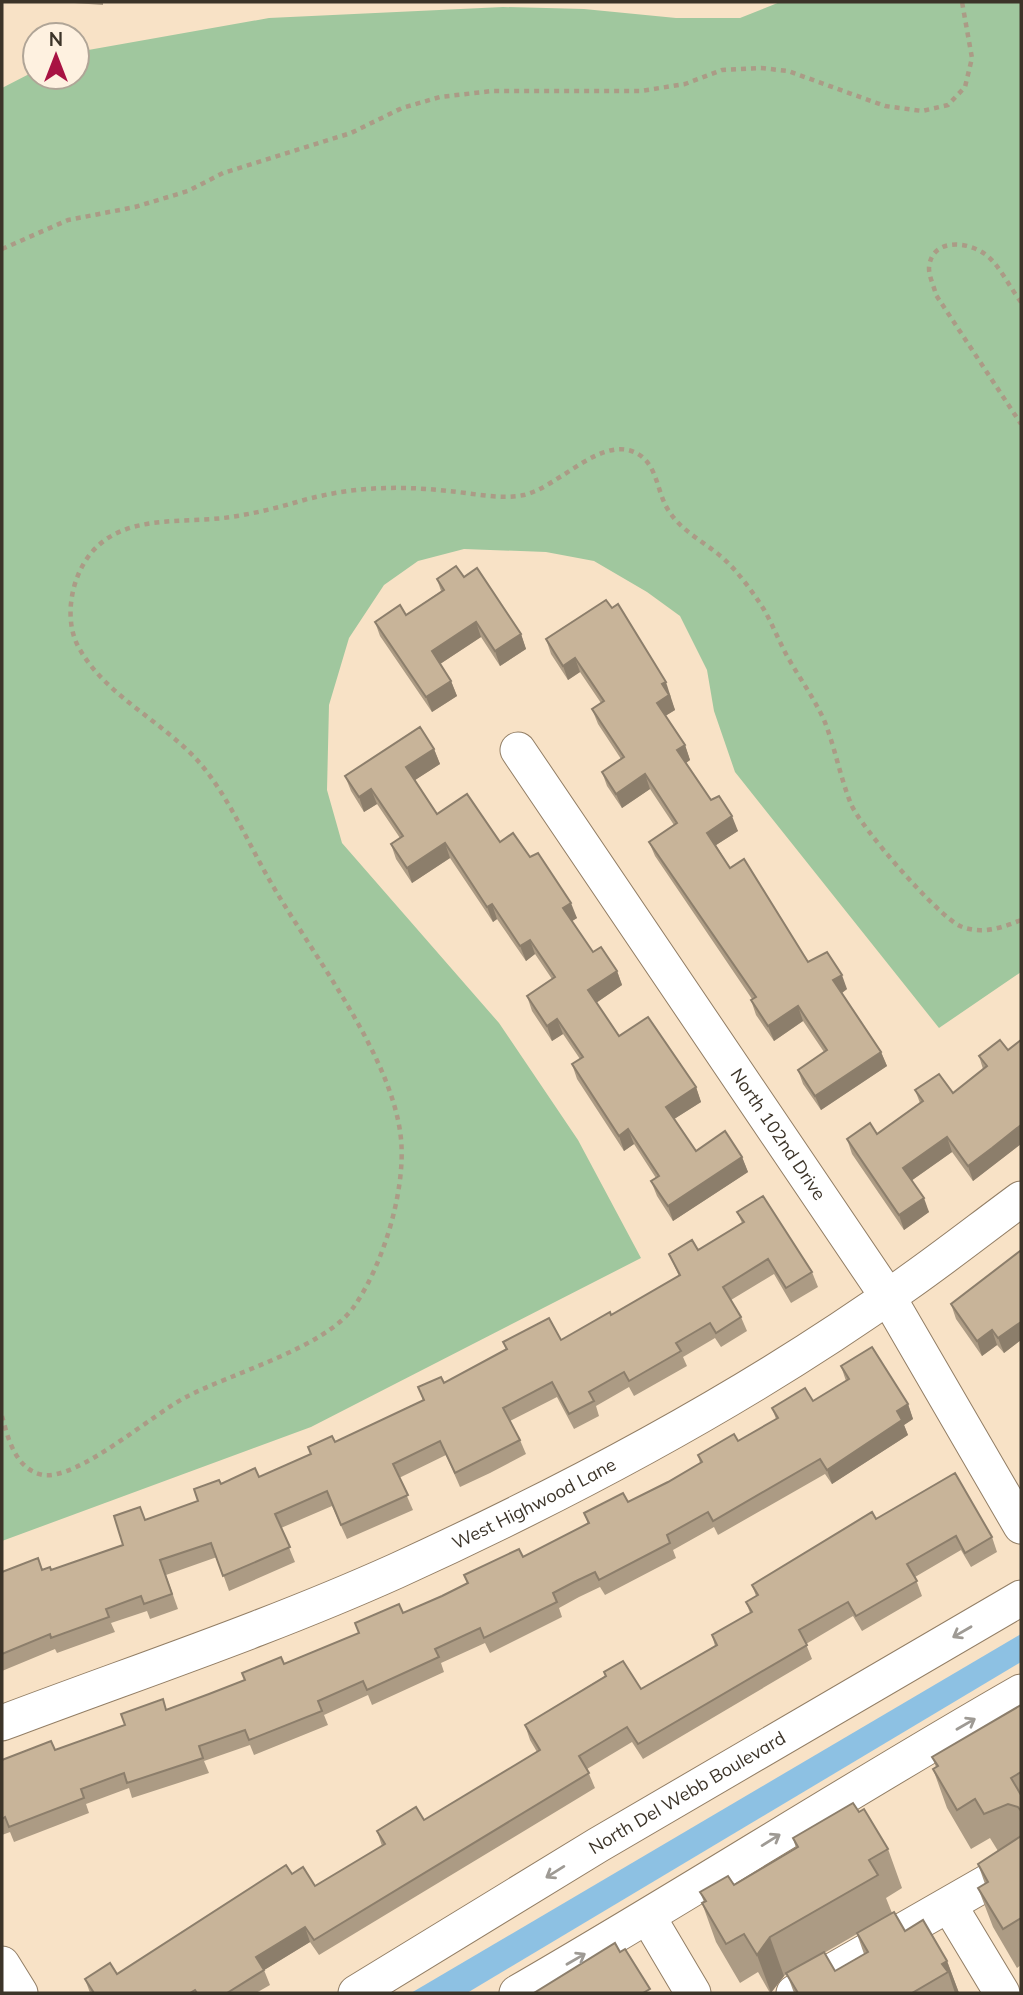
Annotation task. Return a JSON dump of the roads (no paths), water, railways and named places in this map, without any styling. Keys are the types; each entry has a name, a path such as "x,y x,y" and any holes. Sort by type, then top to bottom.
{"street":[{"name":"North 102nd Drive","path":"518,750 888,1297 1021,1526"},
{"name":"West Highwood Lane","path":"2,1723 217,1645 430,1555 662,1435 783,1364 888,1297 1021,1199"},
{"name":"North Del Webb Boulevard","path":"356,1993 598,1845 1021,1598"},
{"path":"517,1993 648,1917 866,1781 1021,1692"},
{"path":"794,1993 1021,1863"},
{"path":"949,1905 1002,1993"},
{"path":"648,1917 692,1993"},
{"path":"2,1964 20,1993"}],"water":[{"path":"1021,1634 1021,1662 467,1993 411,1993"}]}
